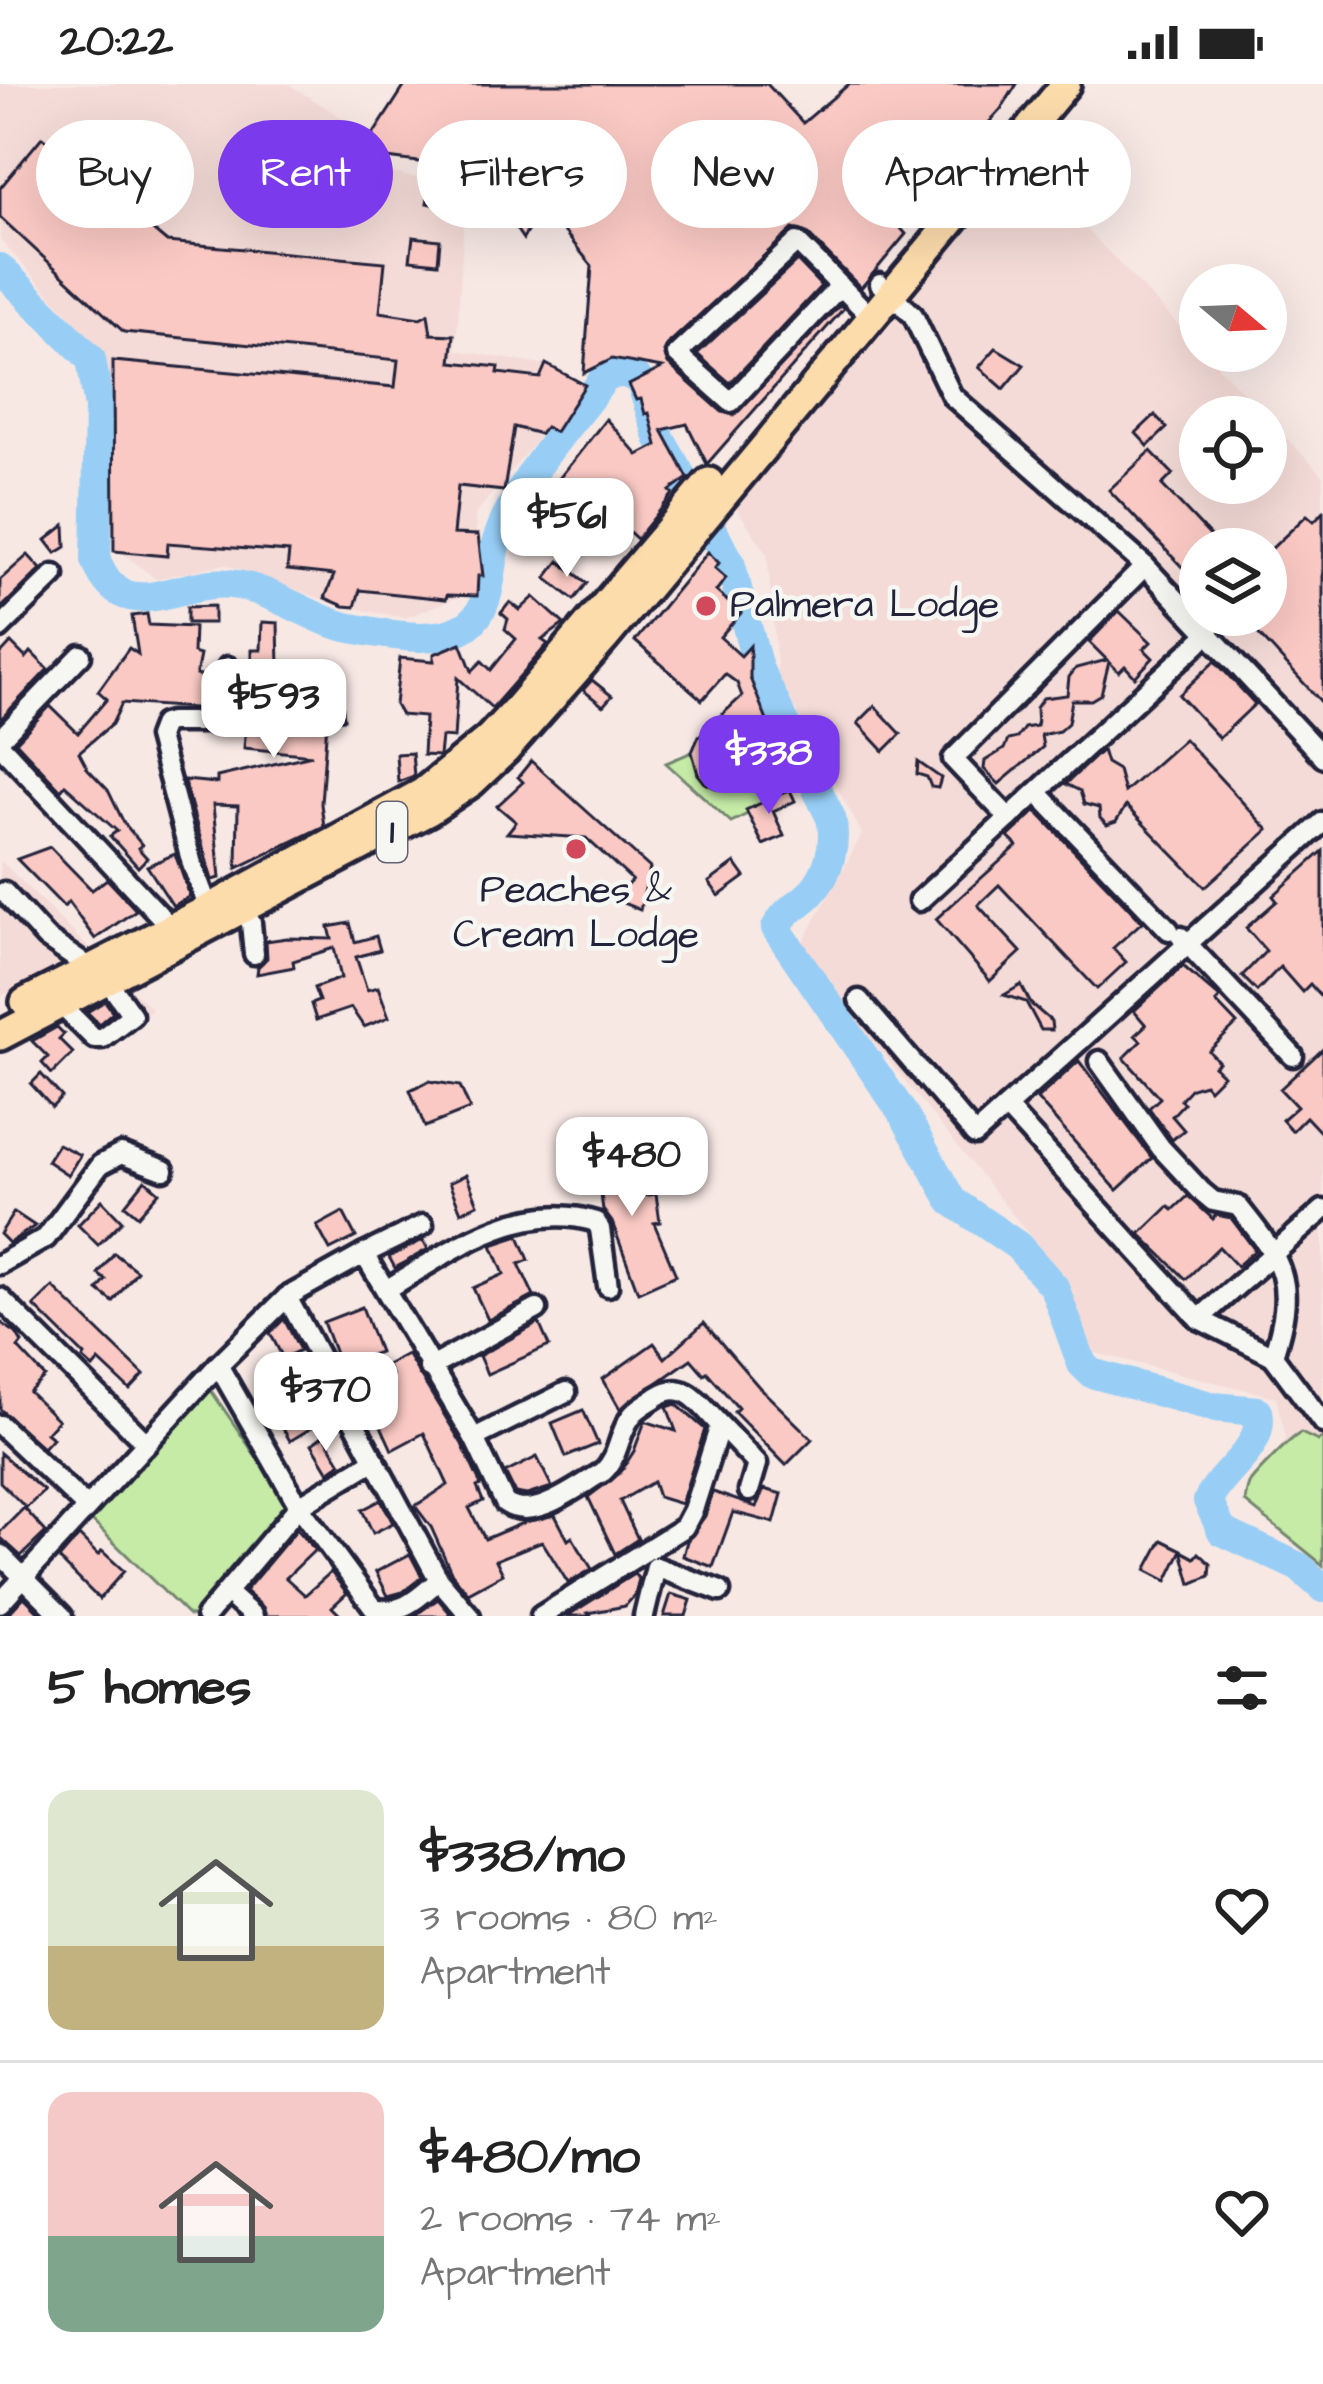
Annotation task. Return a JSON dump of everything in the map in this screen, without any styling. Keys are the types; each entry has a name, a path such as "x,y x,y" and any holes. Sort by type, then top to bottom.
{"highway":[{"name":"1","path":"0,1036 98,974 429,812 472,782 542,712 598,630 1053,86"},
{"name":"1","path":"0,1015 54,998"}],"street":[{"path":"840,286 731,403 677,353 796,242 840,286 866,313"},
{"path":"885,290 913,315 952,396 1179,601"},
{"path":"1010,818 953,759 1145,566"},
{"path":"0,628 54,574"},
{"path":"919,901 1206,636"},
{"path":"1214,636 1323,757"},
{"path":"81,655 0,742 73,828 177,935"},
{"path":"212,917 158,737 163,724 170,722 231,719 236,700 228,667"},
{"path":"1037,792 1293,1056"},
{"path":"859,1000 975,1135 1179,936 1323,822"},
{"path":"3,899 46,938 98,974 132,1015 102,1038 94,1038 54,998"},
{"path":"238,902 251,923 254,954"},
{"path":"1099,1061 1161,1148 1213,1201 1238,1206 1275,1251 1287,1313 1274,1356"},
{"path":"1006,1107 1198,1319 1274,1356 1323,1423"},
{"path":"0,1264 46,1238 100,1165 121,1154 164,1170"},
{"path":"1198,1319 1323,1210"},
{"path":"386,1290 476,1238 528,1218 563,1216 596,1222 608,1286"},
{"path":"0,1603 286,1297 423,1225"},
{"path":"364,1254 474,1438 505,1503 526,1511 603,1472 611,1465 636,1411 669,1389 681,1388 757,1464 749,1491"},
{"path":"286,1297 439,1580 470,1616"},
{"path":"0,1298 148,1444"},
{"path":"430,1368 537,1309"},
{"path":"218,1365 299,1506 374,1607 393,1614 402,1611 439,1580"},
{"path":"474,1438 566,1392"},
{"path":"0,1425 86,1508"},
{"path":"541,1616 652,1558 689,1520 719,1425"},
{"path":"206,1616 299,1506 375,1460"},
{"path":"0,1554 62,1616"},
{"path":"652,1558 719,1591"},
{"path":"644,1616 652,1558"},
{"path":"227,1593 254,1616"}],"shaded area":[{"path":"0,84 288,84 346,120 218,120 218,228 393,228 393,173 417,178 417,228 464,228 456,350 547,366 578,391 475,514 481,588 405,618 338,605 224,564 156,579 121,552 99,348 0,240"},
{"path":"970,228 1085,228 1179,326 1179,372 1223,372 1246,396 1179,396 1179,504 1287,504 1287,438 1323,476 1323,1565 1245,1502 1248,1484 1271,1464 1286,1439 1276,1397 1091,1352 1064,1278 799,950 862,834 778,676 767,554 732,501"},
{"path":"0,860 91,950 0,997"},
{"path":"125,983 152,1009 96,1053 56,1019"}],"green space":[{"path":"692,752 698,774 718,789 741,785 755,764 773,756 783,797 731,822 666,763"},
{"path":"210,1389 292,1509 197,1616 189,1616 91,1520"},
{"path":"1301,1433 1318,1441 1323,1437 1323,1565 1245,1502 1250,1482"}],"building":[{"path":"406,84 767,84 800,120 651,120 651,228 818,228 818,120 807,120 849,84 1017,84 991,120 842,120 842,228 901,228 906,234 861,288 807,233 793,229 668,344 664,352 668,364 722,412 734,415 840,305 844,308 707,464 687,424 662,430 688,478 670,491 673,494 637,539 625,528 601,552 565,522 548,540 534,524 544,513 551,520 569,498 554,485 606,419 638,455 657,445 649,413 645,414 641,399 636,400 629,385 662,368 612,359 584,373 592,266 561,228 627,228 627,120 417,120 417,162 393,159 393,120 383,120"},
{"path":"36,144 36,228 150,228 167,242 385,262 380,312 420,318 428,314 431,334 454,335 451,362 540,378 546,364 585,385 555,432 545,427 540,434 514,427 504,491 458,486 453,534 478,535 483,576 478,576 477,596 447,595 446,599 360,590 355,607 344,606 325,598 334,575 287,570 289,552 168,543 167,556 114,551 113,361 395,387 398,360 124,332 0,217 0,188"},
{"path":"413,237 440,240 438,263 410,260"},
{"path":"797,261 821,286 730,383 697,354"},
{"path":"996,348 1024,365 1004,389 979,367"},
{"path":"1155,415 1167,428 1148,446 1136,433"},
{"path":"1151,451 1173,474 1162,485 1203,528 1179,528 1179,564 1109,490"},
{"path":"1323,512 1323,704 1260,636 1287,636 1287,534 1307,515 1314,521"},
{"path":"65,525 66,547 56,553 46,540"},
{"path":"708,552 726,578 716,591 741,613 720,637 741,656 750,646 750,678 773,736 773,757 755,764 749,778 718,789 698,774 692,752 699,736 742,696 737,683 725,674 702,700 635,641"},
{"path":"28,555 41,569 0,609 0,580"},
{"path":"559,561 587,583 574,600 546,578"},
{"path":"534,597 564,624 542,640 548,644 492,708 458,678 454,738 441,737 439,756 423,755 425,717 401,715 395,705 400,658 434,661 434,654 461,643 472,671 482,661 491,670 516,639 505,629 508,619 501,613 510,602 520,610"},
{"path":"214,606 214,623 187,623 187,607"},
{"path":"1119,611 1151,642 1144,649 1153,658 1135,677 1125,666 1119,672 1109,662 1101,694 1091,700 1072,700 1068,723 1059,731 1041,735 1043,747 999,784 984,769 985,761 1024,728 1037,726 1036,708 1043,698 1067,695 1069,677 1076,668 1107,660 1089,642"},
{"path":"147,614 149,625 194,627 193,653 200,655 196,675 215,679 209,709 122,703 112,724 79,752 142,845 138,848 147,858 138,867 110,836 117,831 65,785 61,790 16,742 50,706 78,733 107,699 98,691 129,648 138,654 132,616"},
{"path":"262,622 278,623 279,668 328,670 327,691 341,690 344,719 327,721 321,804 324,826 237,868 238,806 213,805 220,878 212,880 184,780 217,783 217,777 312,755 244,748 247,714 252,715 252,650 261,650"},
{"path":"11,643 26,658 31,652 48,669 0,720 0,655"},
{"path":"1215,661 1255,704 1219,738 1179,695"},
{"path":"592,680 612,696 603,706 583,690"},
{"path":"875,706 901,734 884,751 858,723"},
{"path":"1184,739 1268,830 1205,887 1126,806 1116,822 1107,825 1099,808 1084,804 1080,791 1066,784 1102,750 1106,763 1118,770 1124,792"},
{"path":"412,753 414,776 398,782 396,754"},
{"path":"531,761 650,868 640,910 613,899 632,880 586,838 507,833 516,822 497,806 523,782 518,777"},
{"path":"918,762 941,778 938,788 917,774"},
{"path":"790,790 795,801 773,811 784,836 763,845 746,810"},
{"path":"1036,811 1142,922 1113,948 1126,962 1097,989 999,885 978,905 1021,952 990,981 936,919 1017,846 1008,837"},
{"path":"50,847 92,890 107,879 136,910 95,939 68,902 64,907 17,859"},
{"path":"1323,851 1323,999 1310,984 1302,992 1280,967 1257,991 1242,976 1266,951 1246,928"},
{"path":"175,854 190,896 173,906 147,866"},
{"path":"735,863 745,877 719,896 709,882"},
{"path":"350,923 355,942 376,936 380,950 356,957 367,990 378,987 389,1017 364,1027 351,1008 316,1020 311,1004 319,1001 314,988 341,978 334,948 293,961 294,967 257,974 267,958 266,941 332,939 329,927"},
{"path":"1183,966 1220,998 1216,1002 1237,1024 1209,1051 1223,1075 1209,1089 1205,1084 1191,1088 1180,1100 1184,1103 1172,1116 1184,1130 1172,1140 1149,1108 1160,1098 1124,1058 1141,1041 1135,1035 1146,1025 1134,1011"},
{"path":"1021,985 1031,1004 1051,1021 1052,1030 1041,1030 1026,1002 1004,995"},
{"path":"105,1001 113,1012 99,1024 87,1012"},
{"path":"57,1027 64,1034 59,1039 73,1053 52,1074 42,1063 48,1057 32,1041"},
{"path":"1323,1049 1323,1135 1306,1117 1292,1131 1282,1120 1297,1107 1280,1089"},
{"path":"1079,1061 1152,1158 1117,1190 1037,1099"},
{"path":"41,1074 62,1097 52,1107 31,1084"},
{"path":"429,1081 460,1086 470,1109 425,1127 410,1090"},
{"path":"58,1144 80,1155 68,1175 47,1161"},
{"path":"632,1151 635,1197 656,1194 660,1222 654,1223 676,1275 638,1292 603,1210 600,1187 595,1187 592,1154"},
{"path":"466,1175 478,1204 461,1212 449,1183"},
{"path":"145,1180 159,1192 138,1216 125,1205"},
{"path":"1188,1196 1213,1219 1216,1215 1231,1218 1255,1250 1237,1266 1219,1247 1186,1279 1140,1234 1169,1206 1173,1210"},
{"path":"102,1200 122,1221 98,1245 78,1225"},
{"path":"14,1212 35,1226 9,1243 0,1234"},
{"path":"343,1212 356,1237 330,1250 317,1226"},
{"path":"519,1236 529,1260 519,1264 534,1296 488,1320 473,1288 504,1274 492,1245"},
{"path":"423,1240 428,1249 395,1268 389,1257"},
{"path":"114,1253 137,1271 113,1302 98,1290 106,1280 98,1274"},
{"path":"53,1287 144,1375 130,1390 99,1361 93,1368 34,1306"},
{"path":"362,1307 379,1352 340,1367 323,1322"},
{"path":"284,1319 300,1350 283,1358 270,1333"},
{"path":"0,1322 16,1333 22,1343 18,1348 45,1377 29,1392 58,1420 46,1433 52,1438 43,1448 0,1409"},
{"path":"539,1323 549,1346 487,1374 479,1356"},
{"path":"704,1323 812,1439 786,1465 691,1359 620,1409 603,1379 654,1343 665,1358"},
{"path":"407,1354 462,1444 481,1485 477,1487 483,1501 469,1508 485,1539 555,1515 592,1569 568,1583 542,1541 496,1560 503,1574 468,1593 452,1574 431,1527 415,1506 448,1485 424,1433 392,1450 366,1393 392,1376 386,1365"},
{"path":"314,1375 325,1396 301,1407 313,1427 290,1441 267,1400"},
{"path":"676,1404 705,1429 681,1504 658,1497 653,1482 620,1501 638,1539 615,1554 588,1497 620,1473 645,1421 676,1431 667,1407"},
{"path":"583,1410 598,1444 566,1457 552,1423"},
{"path":"324,1435 341,1463 329,1472 312,1444"},
{"path":"0,1453 44,1491 26,1508 0,1482"},
{"path":"537,1457 552,1487 527,1495 515,1493 505,1473"},
{"path":"764,1489 782,1494 774,1523 733,1512 713,1567 683,1556 713,1492 756,1507"},
{"path":"381,1500 393,1523 373,1533 362,1510"},
{"path":"24,1508 46,1532 21,1556 0,1532"},
{"path":"297,1529 315,1550 286,1578 305,1595 331,1572 347,1593 332,1607 341,1616 266,1616 245,1591"},
{"path":"79,1536 124,1571 99,1599 59,1559"},
{"path":"1162,1540 1182,1550 1167,1581 1146,1570"},
{"path":"1182,1551 1195,1558 1199,1553 1211,1564 1210,1576 1191,1584"},
{"path":"410,1554 422,1577 403,1592 388,1596 376,1572"},
{"path":"634,1574 639,1579 635,1595 625,1606 588,1613 591,1616 567,1616"},
{"path":"671,1594 691,1600 686,1616 664,1616"},
{"path":"24,1597 43,1616 3,1616 10,1612"},
{"path":"438,1599 450,1613 447,1616 414,1616"}],"waterway":[{"path":"0,268 91,359 99,408 96,560 117,591 130,596 231,584 351,628 411,637 456,631 482,608 506,519 544,457 603,380 622,373 641,382 659,437 730,562 758,668 831,818 832,848 823,876 776,928 904,1115 952,1201 1018,1246 1054,1287 1082,1364 1091,1373 1214,1407 1258,1411 1259,1425 1249,1448 1208,1501 1222,1531 1299,1567 1323,1588"}],"place":[{"name":"Palmera Lodge","path":"706,606"},
{"name":"Peaches & Cream Lodge","path":"576,849"}]}
